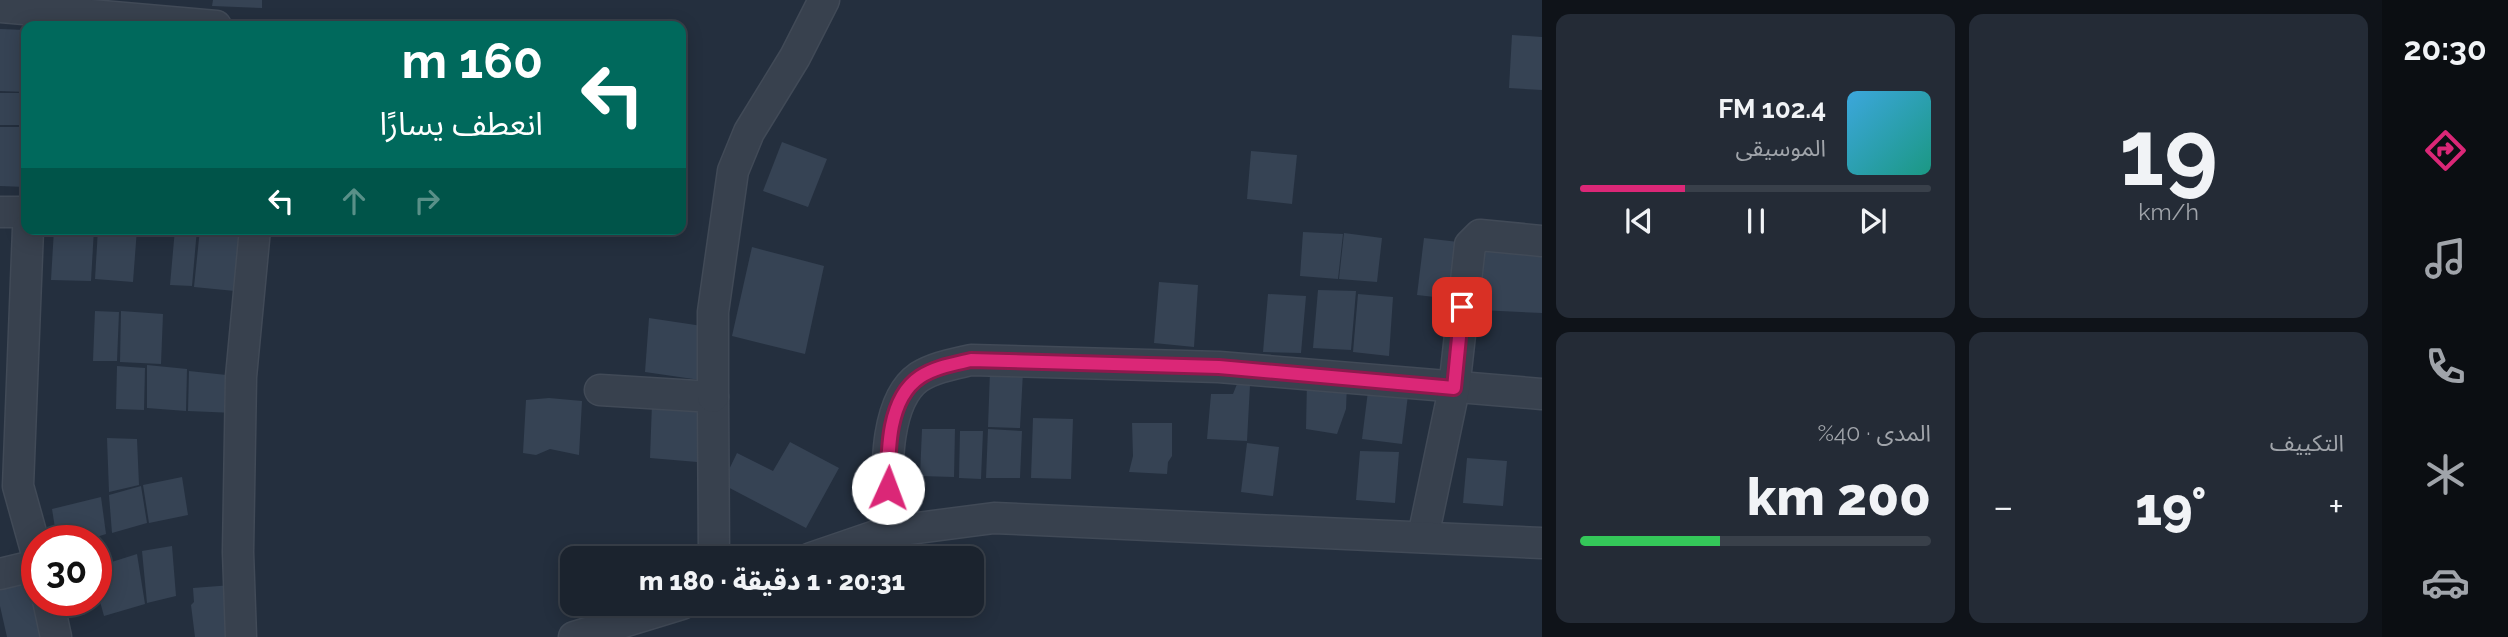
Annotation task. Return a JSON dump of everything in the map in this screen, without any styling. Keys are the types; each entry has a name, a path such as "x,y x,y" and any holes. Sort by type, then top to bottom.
{"street":[{"path":"714,546 713,312 733,171 749,132 795,57 824,0"},
{"path":"0,7 47,19 95,21"},
{"path":"0,212 21,212"},
{"path":"28,235 18,486 29,525"},
{"path":"241,637 238,552 241,377 254,235"},
{"path":"1423,537 1454,388 1470,244 1480,235 1542,241"},
{"path":"887,532 893,422 902,397 918,378 942,367 971,360 1219,367 1542,394"},
{"path":"600,390 713,397"},
{"path":"846,546 887,532 994,518 1542,543"},
{"path":"0,574 21,569"},
{"path":"51,616 56,637"},
{"path":"586,635 645,616"}],"building":[{"path":"213,0 262,0 262,8 212,6"},
{"path":"0,29 21,30 21,92 0,91"},
{"path":"1512,35 1542,37 1542,90 1509,88"},
{"path":"0,93 21,93 19,125 0,125"},
{"path":"0,127 21,127 21,187 0,186"},
{"path":"782,142 827,159 808,207 763,191"},
{"path":"1251,151 1297,155 1292,204 1247,199"},
{"path":"1303,232 1343,234 1338,279 1300,276"},
{"path":"1344,233 1382,238 1377,282 1339,279"},
{"path":"54,235 94,235 91,281 51,280"},
{"path":"98,235 137,235 133,282 95,279"},
{"path":"174,235 196,235 192,286 170,285"},
{"path":"199,235 252,235 245,292 194,287"},
{"path":"1424,238 1467,243 1461,300 1417,295"},
{"path":"752,247 824,266 805,354 732,336"},
{"path":"1481,248 1542,250 1542,313 1479,310"},
{"path":"1159,282 1198,285 1194,347 1154,343"},
{"path":"1318,290 1356,291 1351,350 1313,348"},
{"path":"1268,294 1306,296 1301,353 1263,352"},
{"path":"1358,294 1393,297 1389,356 1353,352"},
{"path":"95,311 119,312 117,361 93,361"},
{"path":"121,311 163,314 161,364 120,362"},
{"path":"649,318 709,327 707,381 645,372"},
{"path":"147,365 187,369 186,411 147,408"},
{"path":"117,366 145,368 144,410 116,409"},
{"path":"189,371 236,376 235,413 188,411"},
{"path":"990,371 1023,372 1020,428 988,427"},
{"path":"1307,381 1347,384 1346,409 1337,434 1306,429"},
{"path":"1237,384 1250,385 1247,441 1207,439 1211,394 1233,394"},
{"path":"1368,391 1408,395 1402,444 1362,439"},
{"path":"549,398 582,401 579,455 550,449 536,455 523,453 526,400"},
{"path":"652,403 710,409 709,463 650,458"},
{"path":"1033,418 1073,419 1071,479 1031,478"},
{"path":"1132,423 1172,423 1172,456 1168,462 1167,474 1129,472 1133,456"},
{"path":"922,429 955,429 954,477 920,476"},
{"path":"988,429 1022,431 1020,478 986,478"},
{"path":"960,431 983,431 981,479 959,478"},
{"path":"107,438 137,439 139,485 109,492"},
{"path":"790,442 839,468 806,528 722,484 737,453 773,471"},
{"path":"1247,443 1279,447 1273,496 1241,492"},
{"path":"1360,451 1399,452 1395,503 1356,500"},
{"path":"1467,458 1507,461 1503,506 1463,503"},
{"path":"182,477 188,515 149,523 143,485"},
{"path":"141,486 147,523 112,533 109,495"},
{"path":"101,497 105,525 54,525 52,509"},
{"path":"172,546 176,596 147,603 142,551"},
{"path":"137,554 145,604 112,614 112,562"},
{"path":"21,583 21,616 43,616 51,637 7,637 0,606 0,588"},
{"path":"232,585 234,637 195,637 191,605 194,602 193,588"}],"route":[{"path":"888,488 893,422 902,397 918,378 942,367 971,360 1219,367 1454,388 1462,307"}]}
